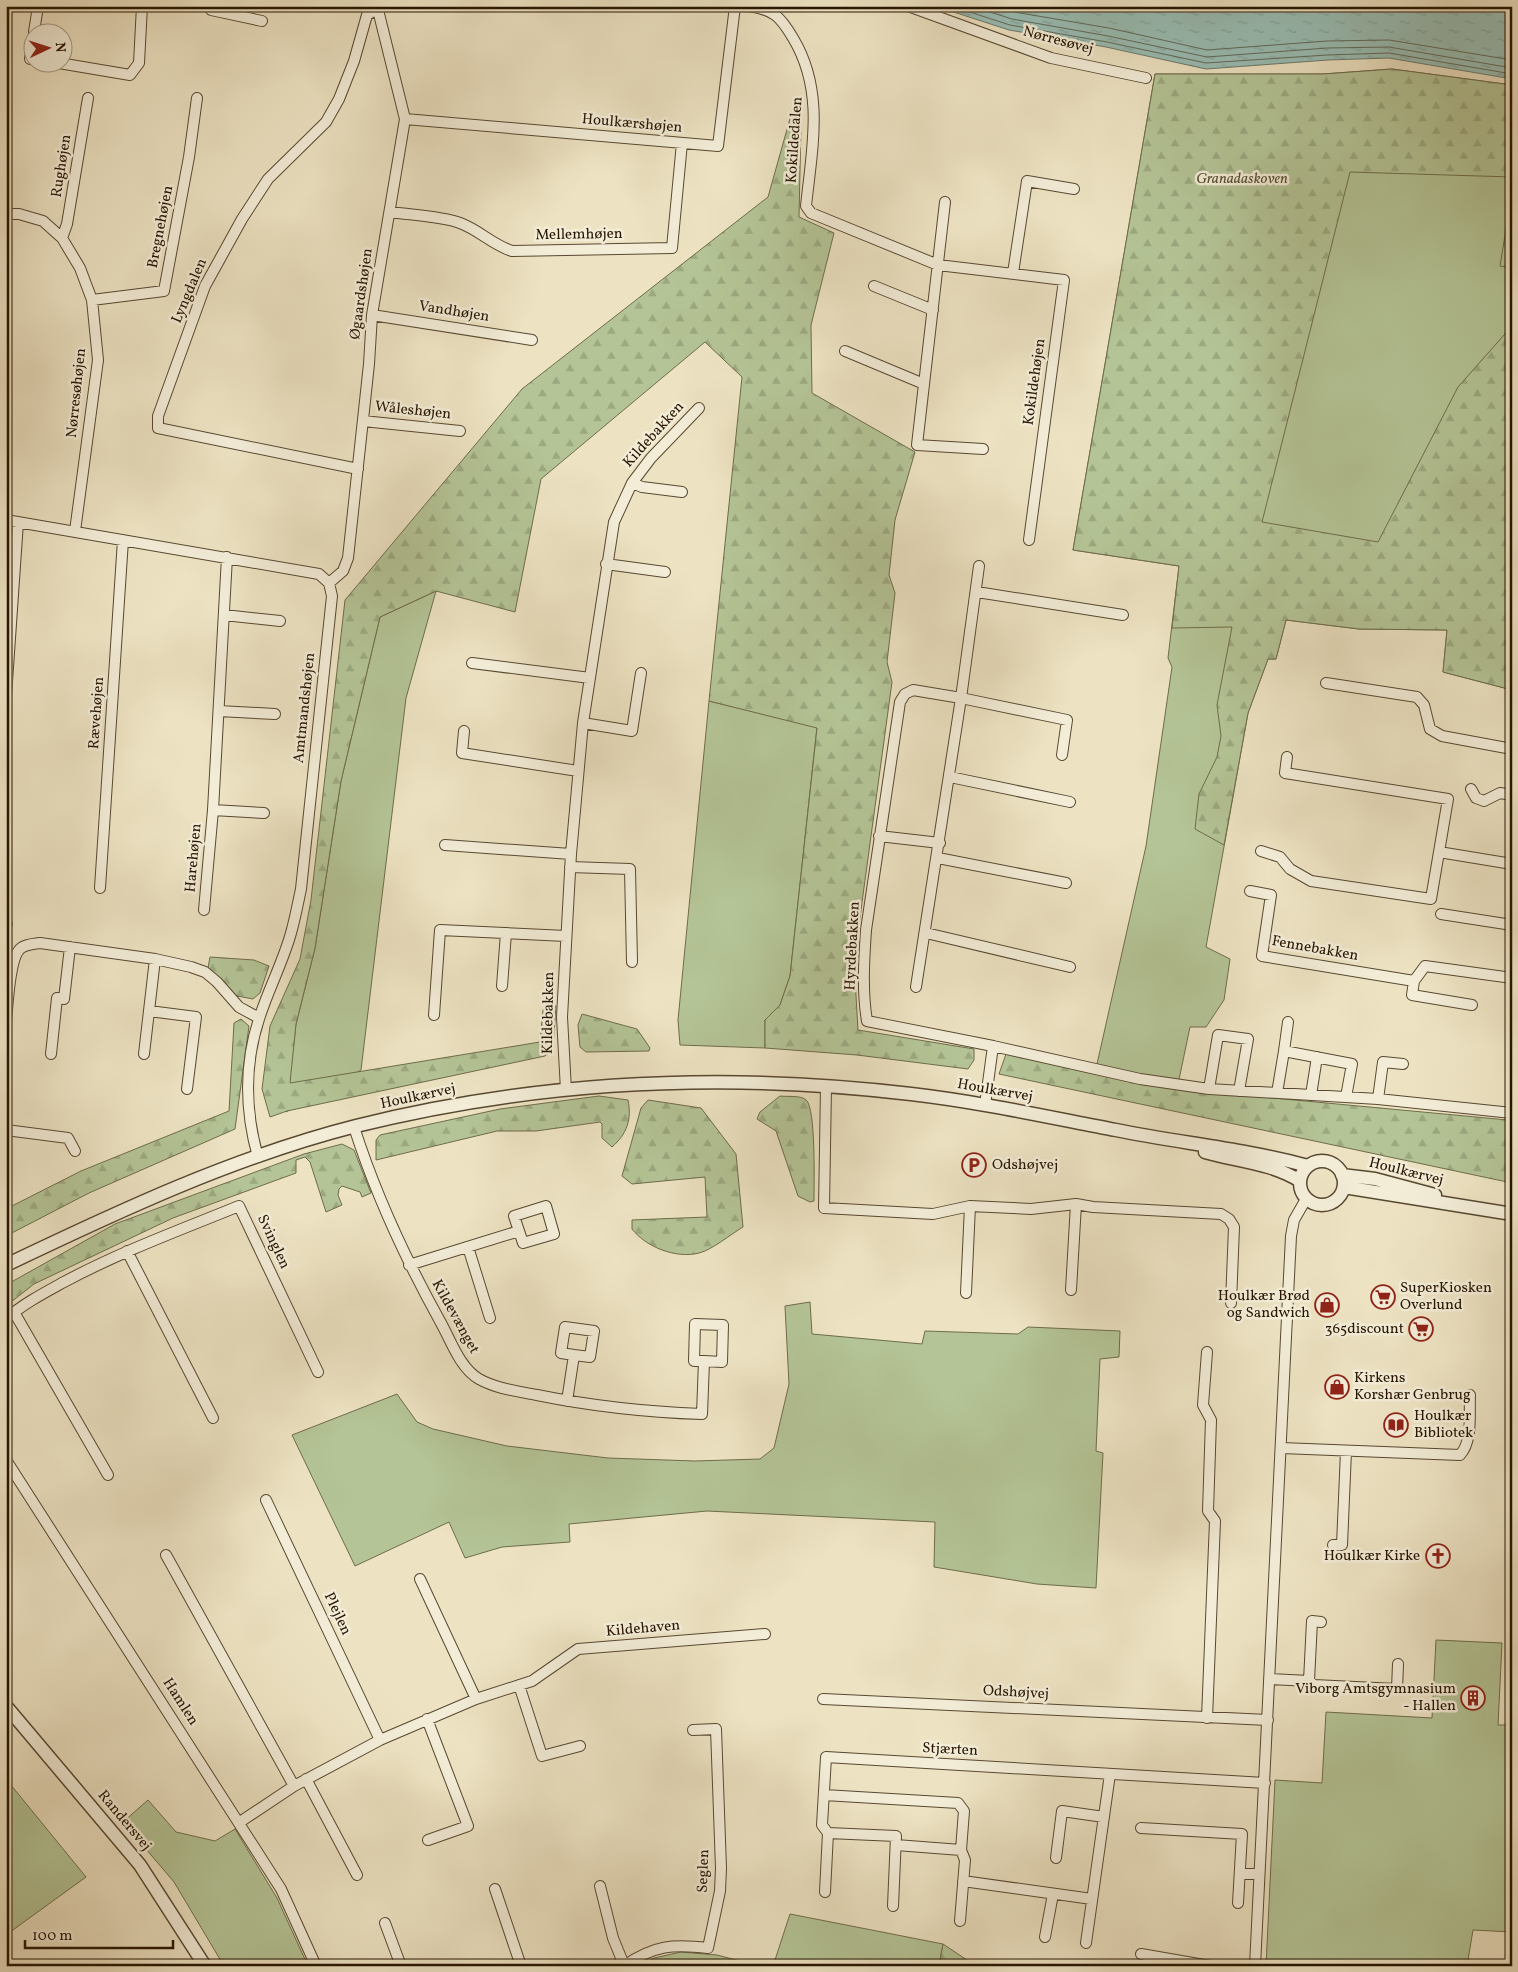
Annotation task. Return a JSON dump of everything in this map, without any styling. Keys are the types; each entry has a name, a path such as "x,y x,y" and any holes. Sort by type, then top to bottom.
{"street":[{"path":"36,22 38,6"},
{"path":"72,65 130,75 139,63 142,6"},
{"path":"212,6 211,10 262,21"},
{"name":"Houlkærshøjen","path":"405,119 718,146 735,6"},
{"name":"Kokildedalen","path":"750,6 769,10 786,26 799,48 813,89 815,116 806,206 811,213"},
{"name":"Nørresøvej","path":"908,6 1051,58 1146,78"},
{"name":"Øgaardshøjen","path":"329,583 343,571 348,558 372,315 405,119 377,8"},
{"name":"Lyngdalen","path":"358,469 158,428 158,416 205,286 242,219 268,179 326,122 340,99 354,61 367,15 377,8"},
{"name":"Rughøjen","path":"62,238 67,224 88,98"},
{"name":"Bregnehøjen","path":"92,300 164,291 189,157 197,98"},
{"name":"Mellemhøjen","path":"390,212 458,222 477,231 498,246 512,251 672,248 682,143"},
{"path":"1013,273 1027,181 1074,188"},
{"path":"945,202 917,445 983,450"},
{"name":"Kokildehøjen","path":"811,213 938,265 1064,280 1030,540"},
{"name":"Nørresøhøjen","path":"6,214 19,214 42,221 62,238 80,268 92,300 98,360 75,531"},
{"path":"874,286 933,310"},
{"name":"Vandhøjen","path":"372,315 532,340"},
{"path":"846,351 924,384"},
{"name":"Kildebakken","path":"566,1090 562,1017 570,854 583,724 606,564 614,522 632,483 651,458 699,408"},
{"name":"Wåleshøjen","path":"363,421 460,431"},
{"name":"Kildebakken","path":"632,483 642,487 682,492"},
{"path":"6,520 319,574 329,583"},
{"path":"6,696 18,522"},
{"name":"Rævehøjen","path":"100,888 123,540"},
{"name":"Harehøjen","path":"204,910 214,810 227,557"},
{"path":"606,564 665,572"},
{"path":"916,987 938,858 977,592 979,566"},
{"name":"Amtmandshøjen","path":"258,1157 252,1135 247,1081 251,1048 259,1018 291,934 301,889 332,596 329,583"},
{"path":"977,592 1123,615"},
{"path":"224,615 280,621"},
{"path":"472,663 590,678"},
{"path":"583,724 632,731 641,673"},
{"path":"1326,683 1417,697 1424,705 1430,729 1442,736 1512,749"},
{"name":"Hyrdebakken","path":"1062,755 1067,720 913,690 905,694 900,702 866,930 864,1006 867,1021 993,1046 1140,1079 1209,1089"},
{"path":"219,711 275,714"},
{"path":"464,731 462,753 578,771"},
{"path":"1261,851 1280,857 1290,868 1311,881 1431,899 1448,799 1285,773 1287,757"},
{"path":"950,777 1070,802"},
{"path":"1471,789 1476,798 1484,800 1500,793 1512,795"},
{"name":"Harehøjen","path":"214,810 264,813"},
{"path":"879,836 940,843"},
{"path":"445,845 570,854"},
{"path":"1439,852 1512,864"},
{"path":"938,858 1066,883"},
{"path":"570,867 630,869 632,962"},
{"name":"Fennebakken","path":"1250,891 1271,895 1262,956 1414,981"},
{"path":"1441,914 1512,925"},
{"path":"434,1015 440,930 566,936"},
{"path":"502,986 506,933"},
{"path":"926,933 1070,967"},
{"path":"6,1021 13,961 20,949 28,944 40,943 156,959 205,972 217,982 239,1007 259,1018"},
{"path":"51,1054 57,998 64,999 70,947"},
{"path":"144,1054 156,959"},
{"path":"1472,1005 1412,995 1414,981 1425,966 1512,978"},
{"path":"149,1011 196,1017 187,1089"},
{"path":"1277,1093 1288,1022"},
{"path":"1240,1091 1248,1039 1218,1035 1209,1089 1240,1091 1378,1099 1512,1113"},
{"path":"985,1105 993,1046"},
{"path":"1512,1048 1512,1055"},
{"path":"1284,1051 1352,1064 1346,1097"},
{"path":"1311,1095 1317,1057"},
{"path":"1378,1099 1383,1062 1403,1064"},
{"name":"Houlkærvej","path":"6,1266 84,1227 161,1193 258,1157 354,1127 485,1100 566,1090 643,1084 735,1082 911,1094 985,1105 1157,1138 1202,1144 1308,1166"},
{"path":"826,1087 824,1208 933,1214 970,1206 1031,1209 1076,1204 1093,1207 1221,1214 1230,1219 1234,1227 1231,1303"},
{"name":"Kildevænget","path":"354,1127 369,1173 409,1265 462,1362 473,1374 496,1387 567,1401 647,1412 702,1414 704,1361"},
{"path":"6,1130 68,1138 75,1151"},
{"name":"Houlkærvej","path":"1157,1138 1288,1173 1300,1181"},
{"path":"1317,1161 1328,1162 1337,1167 1343,1181 1336,1200 1326,1205 1312,1203 1306,1199 1300,1187 1300,1181 1308,1166 1317,1161"},
{"name":"Houlkærvej","path":"1343,1181 1372,1190 1437,1203 1460,1204 1512,1214"},
{"path":"1255,1966 1291,1236 1294,1220 1306,1199"},
{"path":"1071,1290 1076,1204"},
{"name":"Svinglen","path":"108,1475 10,1315 80,1273 127,1251 239,1206 318,1372"},
{"path":"966,1293 970,1206"},
{"name":"Kildevænget","path":"409,1265 519,1231"},
{"name":"Kildevænget","path":"468,1247 490,1318"},
{"name":"Houlkærvej","path":"6,1270 39,1250"},
{"path":"127,1251 213,1418"},
{"path":"695,1324 723,1324 722,1362 704,1361 694,1361 695,1324"},
{"path":"1208,1352 1203,1405 1211,1420 1208,1511 1215,1521 1208,1718"},
{"path":"567,1401 574,1355"},
{"path":"1281,1448 1460,1454 1466,1448 1470,1395"},
{"path":"1333,1545 1342,1545 1346,1451"},
{"name":"Hamlen","path":"6,1460 282,1889 316,1966"},
{"name":"Plejlen","path":"266,1500 380,1740"},
{"path":"166,1555 294,1786"},
{"path":"420,1579 476,1699"},
{"path":"1309,1681 1312,1621 1321,1622"},
{"name":"Kildehaven","path":"519,1685 532,1681 578,1649 766,1634"},
{"path":"1270,1679 1309,1681 1314,1685 1397,1689 1398,1664"},
{"path":"240,1822 294,1786 380,1740 476,1699 519,1685 542,1756 580,1746"},
{"name":"Odshøjvej","path":"824,1699 1268,1720"},
{"name":"Randersvej","path":"6,1706 140,1865 205,1966"},
{"path":"426,1719 468,1826 428,1840"},
{"name":"Seglen","path":"600,1886 613,1938 624,1965 640,1956 677,1944 708,1948 720,1891 721,1868 716,1730 693,1730"},
{"name":"Stjærten","path":"825,1892 828,1833 822,1825 826,1757 1265,1783"},
{"path":"1086,1943 1110,1774"},
{"path":"306,1779 357,1874"},
{"path":"824,1795 958,1804 964,1811 961,1850 965,1860 960,1921"},
{"path":"1056,1858 1062,1811 1104,1817"},
{"path":"1141,1828 1242,1834 1238,1903"},
{"path":"828,1833 896,1836 893,1906"},
{"path":"896,1845 961,1850"},
{"path":"1240,1874 1259,1874"},
{"path":"963,1881 1092,1899"},
{"path":"495,1889 521,1966"},
{"path":"1045,1937 1053,1894"},
{"path":"385,1923 402,1966"},
{"path":"1141,1954 1184,1964 1210,1966"}],"green space":[{"name":"Granadaskoven","path":"1392,69 1512,85 1512,690 1443,672 1447,630 1359,629 1286,620 1276,659 1268,659 1248,713 1206,947 1230,959 1224,1000 1206,1027 1190,1027 1177,1089 1095,1073 1146,846 1172,667 1168,658 1179,566 1073,550 1155,74 1323,74"},
{"name":"Granadaskoven","path":"1392,69 1512,85 1512,177 1350,172 1262,522 1378,542 1458,387 1512,326 1512,690 1443,672 1447,630 1359,629 1286,620 1276,659 1268,659 1248,713 1224,845 1195,829 1199,794 1217,757 1221,736 1217,705 1232,627 1172,628 1179,566 1073,550 1155,74 1323,74"},
{"path":"793,108 801,126 799,217 834,233 811,325 812,393 915,452 895,520 889,575 895,593 887,662 892,682 854,961 858,1030 974,1049 974,1060 968,1069 857,1055 765,1048 765,1020 780,1005 790,976 817,728 709,701 742,377 705,342 541,479 515,612 436,591 380,617 341,781 315,948 296,1024 290,1083 540,1042 543,1010 548,1004 556,1006 553,1049 545,1056 287,1111 270,1117 262,1089 270,1026 300,959 311,900 345,600 522,389 768,197"},
{"path":"1512,192 1512,268 1500,266"},
{"path":"436,591 406,698 361,1070 286,1112 296,1024 315,948 341,781 380,617"},
{"path":"709,701 817,727 790,976 780,1005 765,1020 765,1048 680,1045 678,1020"},
{"path":"210,957 254,960 269,966 260,993 253,999 237,996 208,968"},
{"path":"582,1014 637,1029 650,1048 649,1051 586,1052 580,1047 578,1025"},
{"path":"241,1019 249,1026 235,1129 89,1193 6,1236 6,1209 81,1171 229,1111 234,1023"},
{"path":"1006,1054 1177,1089 1508,1120 1512,1122 1512,1183 999,1074"},
{"path":"599,1096 628,1100 629,1120 627,1126 621,1137 612,1147 602,1138 602,1124 600,1122 536,1131 497,1131 376,1160 376,1140 380,1135 500,1109"},
{"path":"780,1096 804,1098 809,1106 814,1147 814,1201 810,1202 798,1196 776,1131 757,1119 760,1112"},
{"path":"648,1100 701,1108 736,1154 743,1227 699,1253 681,1254 662,1250 645,1241 632,1229 632,1220 707,1217 705,1177 632,1184 622,1176 641,1108"},
{"path":"342,1144 354,1150 371,1193 362,1197 360,1192 342,1186 339,1189 338,1195 342,1205 326,1212 310,1162 305,1157 296,1160 296,1173 173,1218 34,1284 6,1306 6,1285 115,1224 304,1154"},
{"path":"810,1302 812,1334 922,1344 925,1331 1018,1334 1028,1327 1120,1331 1119,1357 1100,1359 1096,1451 1103,1453 1096,1588 1037,1584 934,1567 935,1522 707,1511 569,1524 570,1542 502,1547 465,1558 449,1522 355,1566 292,1435 397,1394 417,1422 433,1429 507,1446 608,1458 695,1461 760,1459 774,1448 789,1384 785,1306"},
{"path":"1436,1640 1502,1643 1498,1725 1512,1725 1512,1932 1473,1930 1467,1966 1266,1966 1275,1780 1322,1783 1326,1712 1432,1718"},
{"path":"6,1779 86,1877 6,1935"},
{"path":"148,1800 176,1832 215,1841 235,1829 277,1898 308,1966 224,1966 174,1882 123,1822"},
{"path":"790,1914 943,1944 939,1966 773,1966"},
{"path":"943,1944 976,1966 939,1966"},
{"path":"681,1952 717,1955 740,1961 739,1966 640,1966 654,1958"}],"water":[{"path":"935,6 1512,6 1512,79 1389,58 1328,60 1206,69 1106,47 1009,30"}],"place":[{"name":"Odshøjvej","path":"974,1165"},
{"name":"SuperKiosken Overlund","path":"1383,1297"},
{"name":"Houlkær Brød og Sandwich","path":"1327,1305"},
{"name":"365discount","path":"1421,1329"},
{"name":"Kirkens Korshær Genbrug","path":"1337,1387"},
{"name":"Houlkær Bibliotek","path":"1396,1425"},
{"name":"Houlkær Kirke","path":"1438,1556"},
{"name":"Viborg Amtsgymnasium - Hallen","path":"1473,1698"}]}
